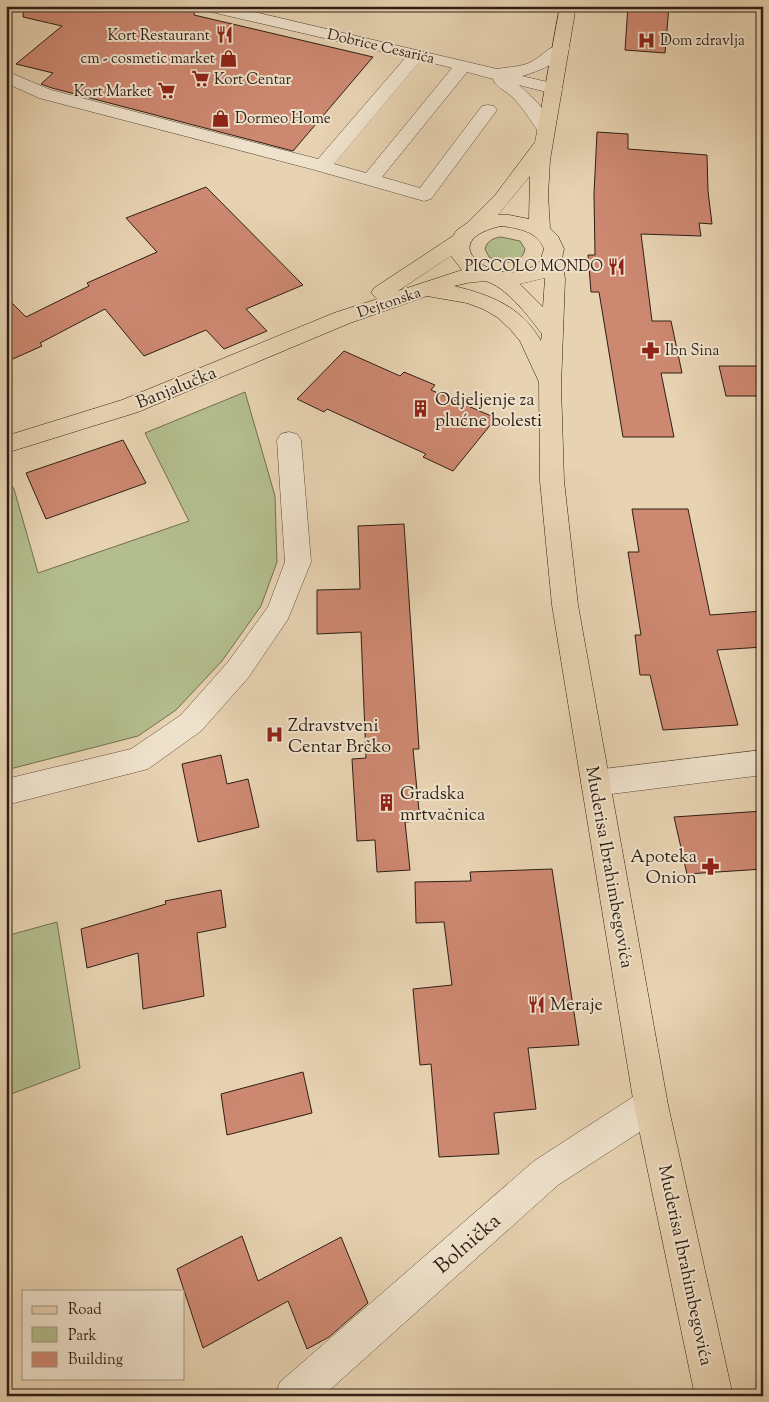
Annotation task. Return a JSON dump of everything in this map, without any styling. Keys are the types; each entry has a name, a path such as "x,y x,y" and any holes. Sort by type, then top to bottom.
{"main road":[{"path":"540,230 537,212 545,135 568,6"},
{"path":"545,135 520,178 496,206 465,233 459,241 458,251 462,261 471,269 514,288 533,306 552,333"},
{"path":"475,226 488,222 508,221 528,225 540,230 553,246 552,256 541,271 530,276 515,279 492,277"},
{"name":"Dejtonska","path":"342,318 459,241"},
{"name":"Muderisa Ibrahimbegovića","path":"552,256 554,280 550,386 552,481 564,595 651,1105 714,1396"},
{"name":"Dejtonska","path":"342,318 466,276 492,277"},
{"path":"425,289 451,292 481,299 511,318 538,352 550,386"},
{"name":"Banjalučka","path":"6,445 130,406 342,318"}],"street":[{"name":"Dobrice Cesarića","path":"207,6 417,54 554,89"},
{"path":"492,73 521,72 543,63 562,48"},
{"path":"322,166 417,54"},
{"path":"370,180 463,66"},
{"path":"492,73 516,90 528,102 539,115 545,135"},
{"path":"6,76 45,94 424,194 488,110"},
{"path":"6,792 138,760 191,722 238,670 279,612 298,562 289,440"},
{"path":"595,783 763,762"},
{"name":"Bolnička","path":"294,1396 546,1174 651,1105"}],"green space":[{"path":"501,237 520,241 525,249 523,255 510,262 499,261 489,257 485,249 487,244 493,239"},
{"path":"245,392 275,496 277,562 261,606 222,661 176,710 138,736 6,770 6,481 9,481 14,489 38,573 189,521 145,433"},
{"path":"57,922 80,1068 6,1096 6,936"}],"building":[{"name":"Kort Centar","path":"24,6 195,6 194,15 373,57 293,151 41,84 53,73 16,64 62,26 23,17"},
{"name":"Dom zdravlja","path":"628,6 669,6 665,53 625,50"},
{"path":"597,132 628,134 628,149 707,155 708,191 712,224 699,223 701,236 641,234 652,321 671,321 682,373 661,373 674,437 623,437 599,292 591,292 588,255 595,255 594,194"},
{"path":"206,187 303,285 246,309 267,331 224,349 206,330 144,356 105,309 40,343 42,346 6,362 6,297 26,317 89,286 87,283 157,252 126,218"},
{"name":"Odjeljenje za plućne bolesti","path":"344,351 400,376 404,372 435,385 431,390 496,418 453,471 423,457 426,454 327,409 324,412 297,399"},
{"path":"719,366 763,366 763,396 726,396"},
{"path":"123,440 146,483 46,519 26,473"},
{"path":"632,509 688,509 710,615 763,611 763,647 717,650 738,725 663,730 650,675 640,675 635,635 641,635 628,552 639,552"},
{"path":"404,524 419,749 413,749 420,821 405,822 410,870 377,872 375,840 357,841 352,759 366,758 361,632 317,634 317,590 360,589 358,526"},
{"path":"221,755 227,784 248,779 259,827 198,842 182,764"},
{"path":"763,811 763,869 687,874 674,817"},
{"path":"552,869 579,1045 528,1048 536,1109 494,1113 499,1154 439,1157 431,1064 420,1065 413,989 452,985 444,922 416,923 415,882 471,881 470,872"},
{"path":"221,890 226,927 197,933 204,996 143,1009 138,953 87,968 81,929 166,904 165,901"},
{"path":"303,1072 312,1113 227,1135 221,1094"},
{"path":"242,1236 258,1281 341,1237 368,1303 329,1337 307,1349 288,1301 203,1348 177,1269"}],"place":[{"name":"Kort Restaurant","path":"224,35"},
{"name":"Dom zdravlja","path":"646,40"},
{"name":"cm - cosmetic market","path":"229,58"},
{"name":"Kort Centar","path":"200,79"},
{"name":"Kort Market","path":"166,91"},
{"name":"Dormeo Home","path":"221,118"},
{"name":"PICCOLO MONDO","path":"617,266"},
{"name":"Ibn Sina","path":"651,350"},
{"name":"Odjeljenje za plućne bolesti","path":"421,409"},
{"name":"Zdravstveni Centar Brčko","path":"274,735"},
{"name":"Gradska mrtvačnica","path":"386,803"},
{"name":"Apoteka Onion","path":"711,866"},
{"name":"Meraje","path":"536,1004"}]}
